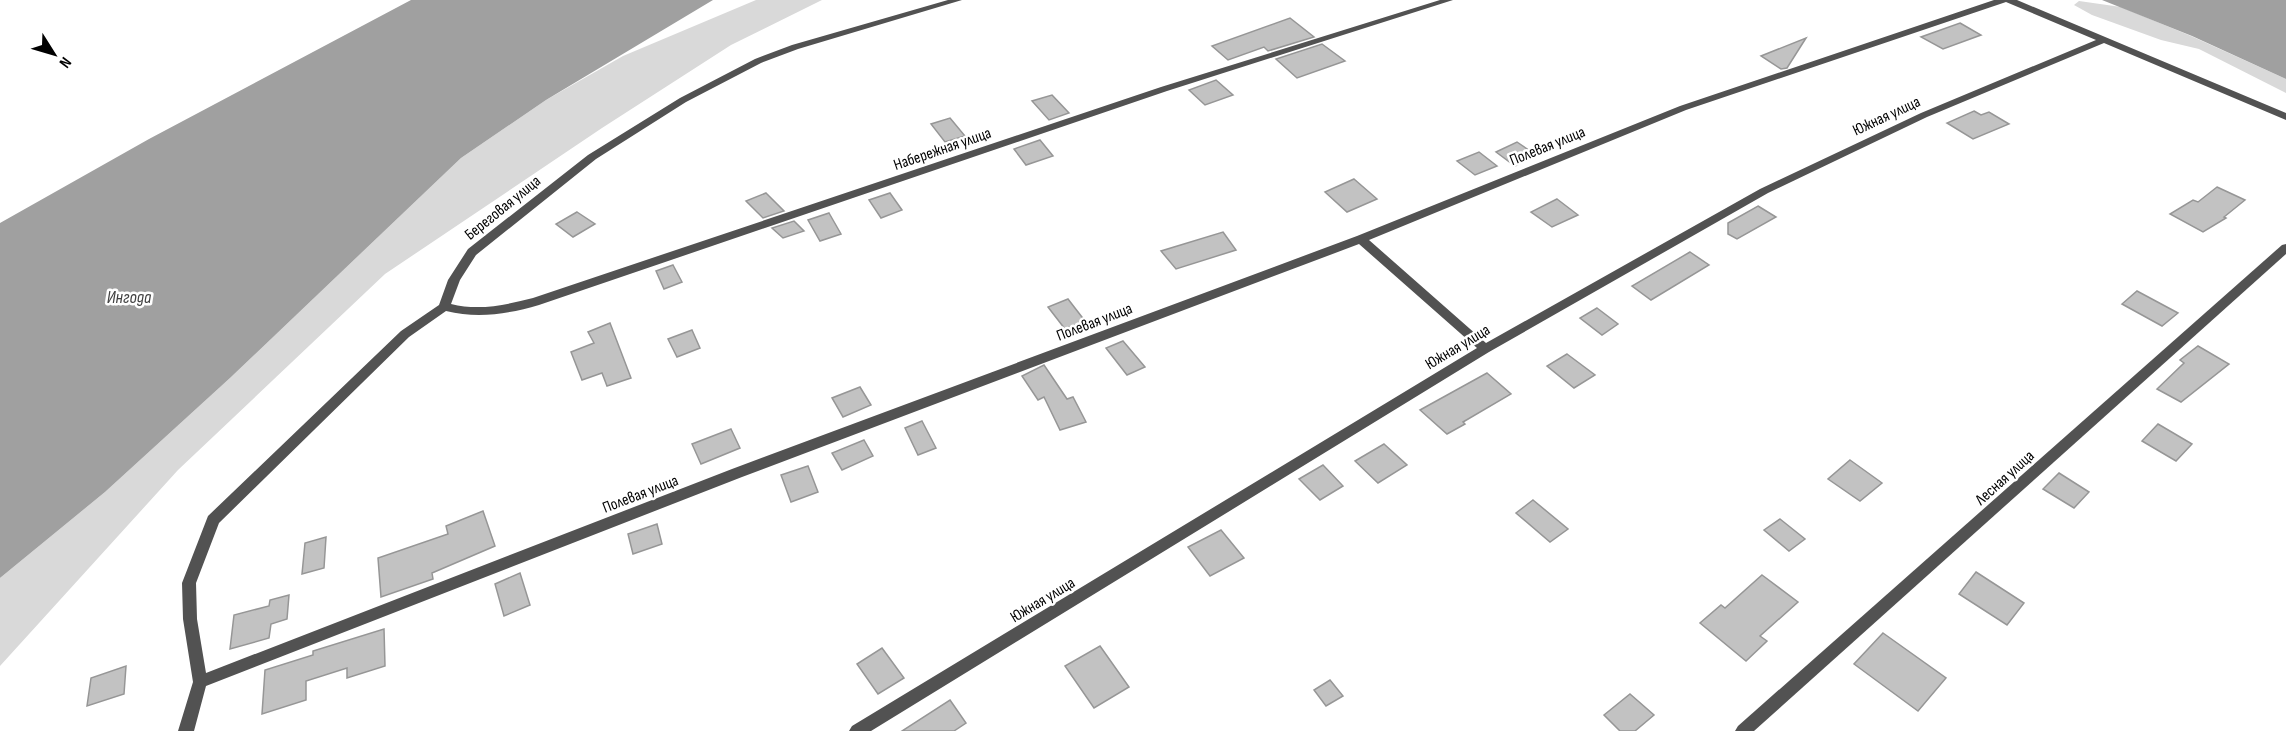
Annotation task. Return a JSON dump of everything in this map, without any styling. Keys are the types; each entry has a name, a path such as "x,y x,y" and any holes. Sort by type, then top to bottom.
{"street":[{"name":"Береговая улица","path":"444,307 454,280 472,252 592,156 683,100 758,60 795,46 958,0"},
{"name":"Набережная улица","path":"444,307 466,313 506,309 535,302 1164,89 1449,0"},
{"name":"Полевая улица","path":"200,682 737,473 1361,239 1683,108 2003,0"},
{"path":"2010,0 2102,41 2286,117"},
{"name":"Южная улица","path":"857,731 1485,348 1764,191 1924,115 2102,41"},
{"path":"1361,239 1485,348"},
{"name":"Лесная улица","path":"1743,731 2286,248"},
{"path":"186,731 200,682 190,619 189,583 213,520 405,334 444,307"}],"shaded area":[{"path":"756,0 822,0 731,45 602,128 385,274 178,470 0,666 0,578 105,492 230,378 461,158 546,100 623,56"},
{"path":"2079,1 2121,7 2191,36 2286,79 2286,93 2199,49 2161,40 2092,15 2074,5"}],"water":[{"name":"Ингода","path":"411,0 713,0 546,100 461,158 230,378 105,492 0,578 0,223 149,139"},
{"path":"2102,0 2286,0 2286,79 2192,36"}],"building":[{"path":"1290,18 1314,37 1268,51 1264,47 1228,60 1212,46"},
{"path":"1960,23 1981,35 1943,49 1921,37"},
{"path":"1806,38 1787,68 1781,69 1761,56"},
{"path":"1322,44 1345,61 1297,78 1276,59"},
{"path":"1216,80 1233,95 1205,105 1189,90"},
{"path":"1052,95 1069,113 1049,120 1032,101"},
{"path":"1974,111 1981,115 1989,112 2009,124 1973,139 1947,123"},
{"path":"950,118 965,136 945,142 931,124"},
{"path":"1040,140 1053,156 1026,165 1014,149"},
{"path":"1517,142 1536,155 1515,166 1496,152"},
{"path":"1479,152 1497,166 1475,175 1457,161"},
{"path":"1354,179 1377,199 1347,212 1325,192"},
{"path":"2217,187 2245,200 2224,217 2226,218 2203,232 2170,214 2193,200 2198,202"},
{"path":"766,193 784,211 763,218 746,201"},
{"path":"890,193 902,210 881,218 869,200"},
{"path":"1557,199 1578,215 1552,227 1531,212"},
{"path":"1758,206 1776,217 1737,239 1728,234 1728,223"},
{"path":"577,212 595,224 573,237 556,224"},
{"path":"829,213 841,234 820,241 808,220"},
{"path":"794,221 804,231 783,238 772,228"},
{"path":"1223,232 1236,250 1176,269 1161,251"},
{"path":"1690,252 1709,265 1651,300 1632,286"},
{"path":"673,265 682,282 664,289 656,271"},
{"path":"2137,291 2178,313 2162,326 2122,304"},
{"path":"1068,299 1085,321 1065,329 1048,307"},
{"path":"1597,308 1618,324 1602,335 1580,318"},
{"path":"610,323 631,378 607,386 602,373 582,380 571,352 594,343 588,332"},
{"path":"692,330 700,348 677,357 668,339"},
{"path":"1123,341 1145,367 1127,375 1106,348"},
{"path":"2198,346 2229,364 2181,402 2157,389 2184,363 2180,360"},
{"path":"1567,354 1595,375 1574,388 1547,366"},
{"path":"1044,365 1067,399 1073,397 1086,422 1060,430 1044,397 1038,400 1022,376"},
{"path":"1487,373 1511,394 1447,434 1420,410"},
{"path":"860,387 871,405 843,417 832,398"},
{"path":"922,421 936,448 918,455 905,428"},
{"path":"2158,424 2192,444 2176,461 2142,441"},
{"path":"731,429 740,448 701,464 692,444"},
{"path":"864,440 873,456 842,470 832,453"},
{"path":"1384,444 1407,465 1378,483 1355,461"},
{"path":"1850,460 1882,483 1860,501 1828,479"},
{"path":"1323,465 1343,486 1320,500 1299,479"},
{"path":"808,466 818,492 791,502 781,475"},
{"path":"2059,473 2089,492 2074,508 2043,489"},
{"path":"1533,500 1568,529 1550,542 1516,513"},
{"path":"483,511 495,546 432,573 433,579 381,597 378,558 448,534 446,526"},
{"path":"1780,519 1805,539 1789,551 1764,530"},
{"path":"657,524 662,544 633,554 628,534"},
{"path":"1221,530 1244,558 1210,576 1188,547"},
{"path":"326,537 324,568 302,574 305,543"},
{"path":"1976,572 2024,603 2007,625 1959,594"},
{"path":"520,573 530,605 504,616 495,584"},
{"path":"1762,575 1798,602 1760,636 1767,641 1746,661 1700,623 1721,605 1725,608"},
{"path":"289,595 287,619 271,624 269,638 230,649 234,615 269,606 270,600"},
{"path":"384,629 385,666 347,678 347,668 306,681 306,700 262,714 265,670 313,655 313,651"},
{"path":"1883,633 1946,678 1918,711 1854,664"},
{"path":"1100,646 1129,687 1094,708 1065,666"},
{"path":"882,648 904,678 878,694 857,664"},
{"path":"126,666 124,694 87,706 91,678"},
{"path":"1330,680 1343,696 1326,706 1314,690"},
{"path":"1630,694 1654,715 1635,731 1620,731 1604,715"},
{"path":"950,700 966,723 954,731 902,731"}]}
